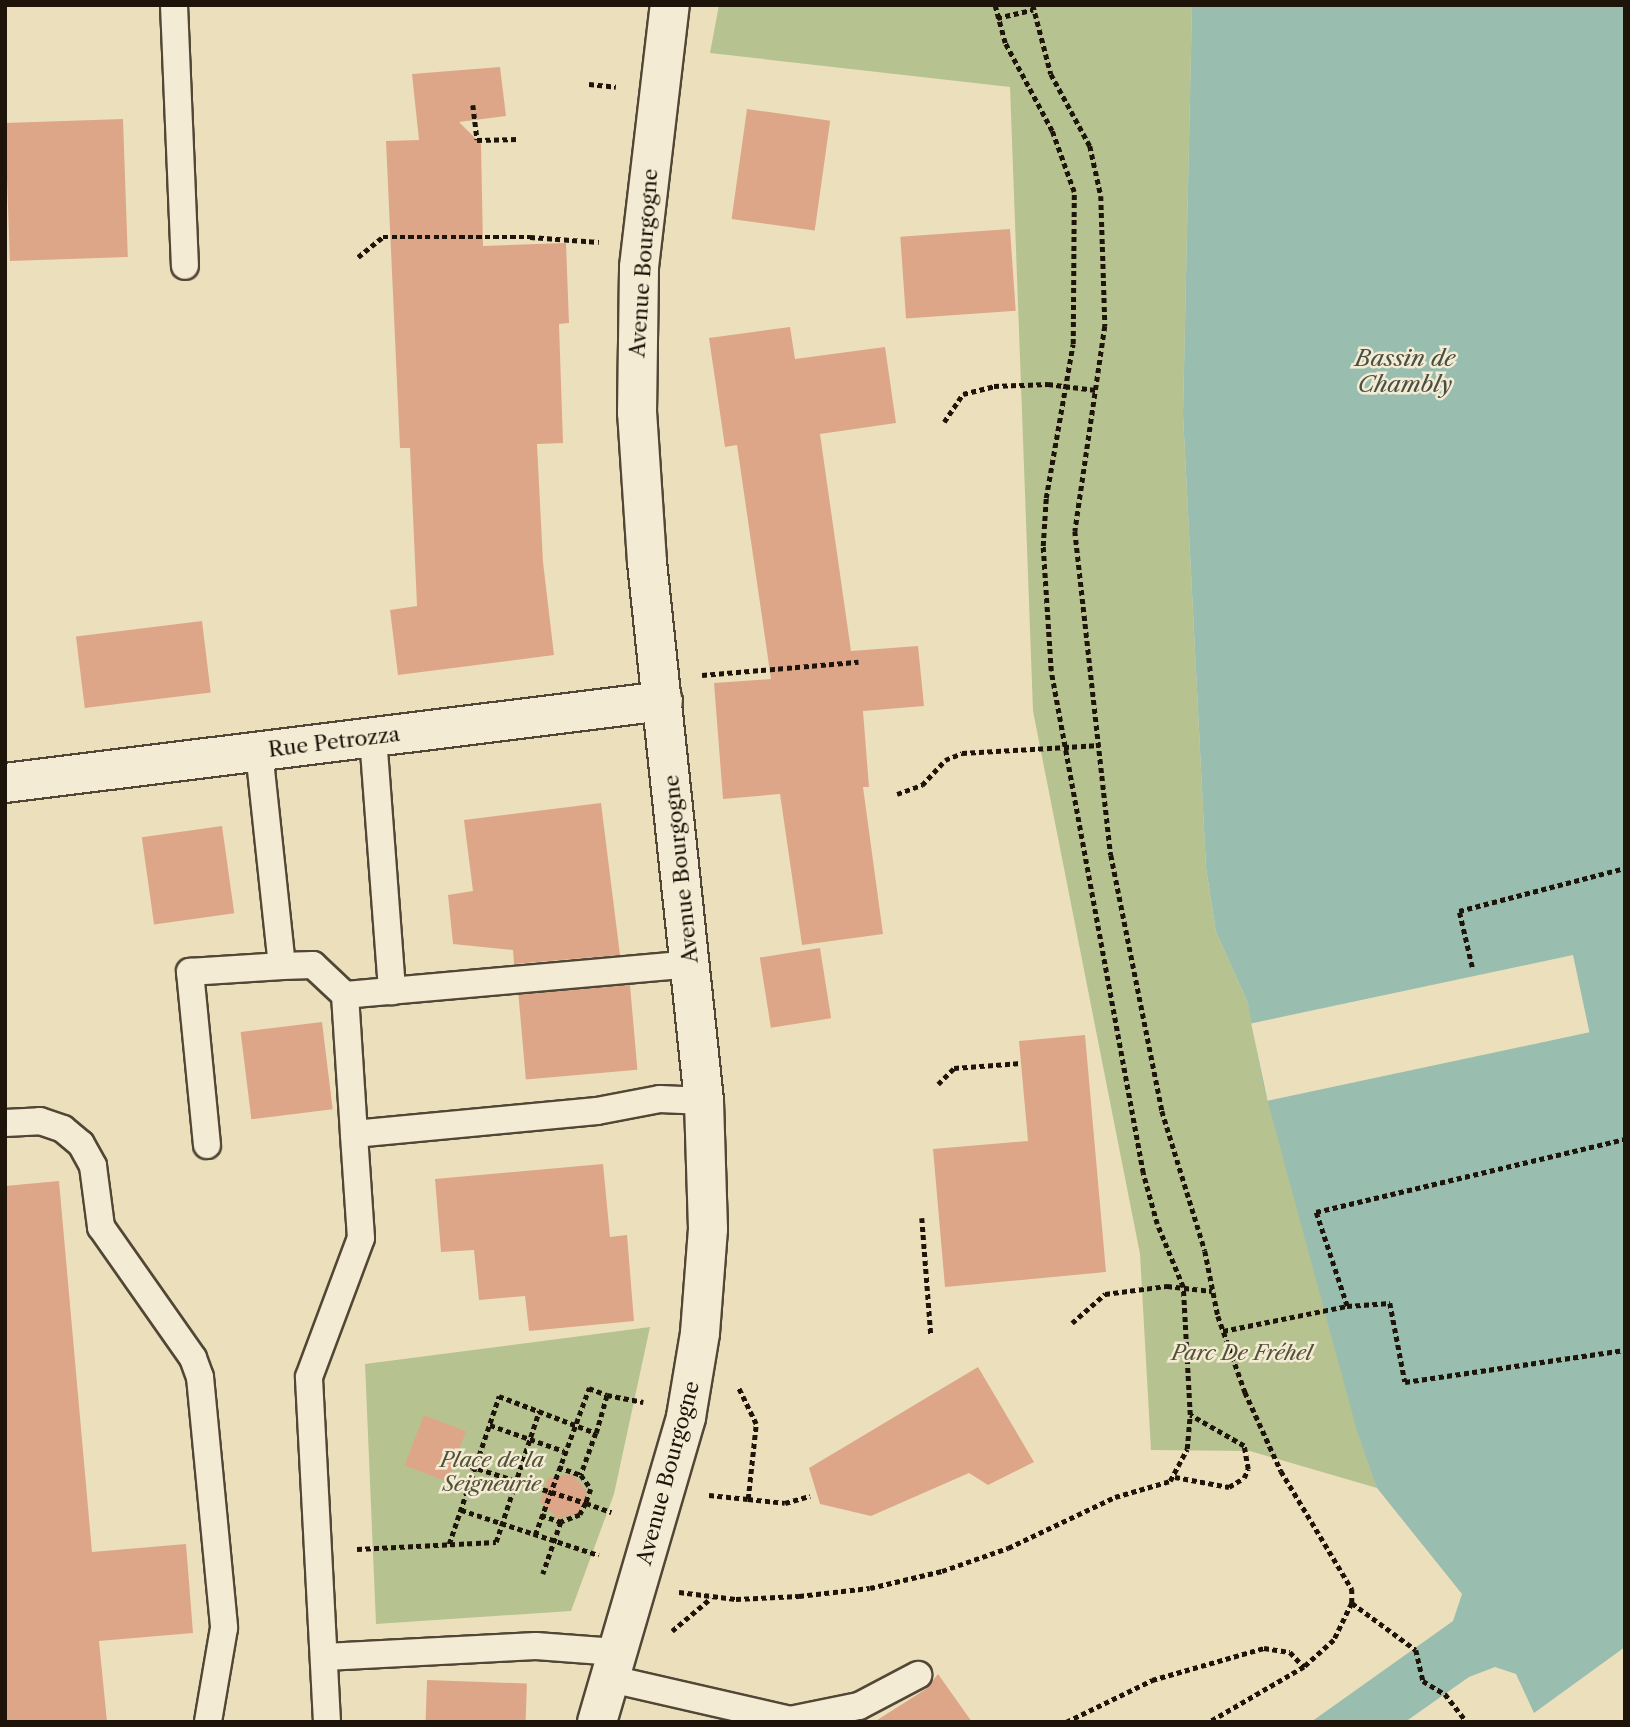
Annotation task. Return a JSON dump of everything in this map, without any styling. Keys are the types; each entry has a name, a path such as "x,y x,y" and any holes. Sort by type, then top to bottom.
{"street":[{"name":"Avenue Bourgogne","path":"597,1722 612,1665 671,1479 693,1386 708,1229 704,1101 641,491 636,339 643,227 670,5"},
{"name":"Rue Petrozza","path":"5,783 663,701"}],"lane":[{"path":"174,5 185,266"},
{"path":"373,737 392,990"},
{"path":"260,751 282,966"},
{"path":"345,995 691,964"},
{"path":"207,1145 190,972 313,965 345,995 361,1238 309,1377 327,1722"},
{"path":"354,1134 597,1111 660,1099 704,1101"},
{"path":"5,1123 40,1121 63,1129 81,1144 93,1166 101,1227 193,1358 200,1377 224,1628 208,1722"},
{"path":"325,1657 536,1646 612,1665 790,1720 859,1706 918,1675"}],"path":[{"path":"668,1590 711,1598 799,1596 907,1580 1008,1548 1115,1497 1160,1485 1174,1477 1184,1463 1190,1415 1183,1287 1150,1204 1051,671 1043,546 1046,499 1067,386 1075,321 1074,192 1052,131 1017,69 997,18 995,5"},
{"path":"997,18 1033,8 1051,75 1081,126 1097,175 1106,292 1096,390 1075,531 1111,855 1162,1111 1205,1251 1223,1331 1281,1471 1348,1579 1352,1603 1334,1640 1304,1667 1210,1722"},
{"path":"589,83 624,88"},
{"path":"472,105 477,140 518,139"},
{"path":"358,257 383,237 530,237 603,243"},
{"path":"944,422 963,394 994,386 1067,386 1096,390"},
{"path":"695,676 858,662"},
{"path":"897,794 922,785 945,761 962,753 1063,745 1100,745"},
{"path":"1472,967 1459,911 1625,868"},
{"path":"938,1084 954,1068 1021,1063"},
{"path":"1347,1306 1316,1212 1625,1139"},
{"path":"922,1218 931,1336"},
{"path":"1072,1323 1105,1294 1183,1287 1212,1291"},
{"path":"1223,1331 1347,1306 1390,1303 1405,1381 1625,1350"},
{"path":"727,1385 739,1387 756,1424 748,1499"},
{"path":"535,1535 589,1388 607,1395 644,1402"},
{"path":"581,1475 607,1395"},
{"path":"449,1544 499,1396 596,1433"},
{"path":"373,1549 496,1542 539,1411"},
{"path":"1174,1477 1229,1487 1244,1478 1248,1469 1244,1446 1190,1415"},
{"path":"490,1425 564,1451"},
{"path":"454,1461 614,1513"},
{"path":"541,1515 561,1522 580,1516 591,1489 581,1475 558,1467"},
{"path":"701,1495 785,1503 810,1496"},
{"path":"461,1510 599,1555"},
{"path":"543,1574 561,1522"},
{"path":"667,1638 711,1598"},
{"path":"1352,1603 1416,1650 1423,1681 1445,1694 1467,1722"},
{"path":"1066,1722 1152,1680 1264,1648 1290,1652 1304,1667"}],"green space":[{"name":"Parc De Fréhel","path":"719,5 1192,5 1183,414 1206,868 1216,932 1248,1003 1377,1488 1250,1451 1151,1450 1140,1254 1033,711 1010,87 710,53"},
{"name":"Place de la Seigneurie","path":"650,1327 614,1494 571,1611 376,1624 365,1364"}],"water":[{"name":"Bassin de Chambly","path":"1192,5 1625,5 1625,1647 1534,1713 1516,1674 1495,1667 1469,1677 1405,1722 1311,1722 1453,1621 1462,1594 1377,1488 1357,1431 1263,1084 1248,1003 1216,932 1206,868 1183,414"}],"pier":[{"path":"1573,955 1589,1032 1268,1101 1251,1023"}],"building":[{"path":"500,67 506,116 459,122 481,144 483,246 566,243 569,323 559,324 563,443 537,444 543,562 554,655 398,675 390,610 417,606 410,448 400,448 386,141 419,140 412,74"},
{"path":"747,109 830,121 815,231 732,219"},
{"path":"123,119 128,257 10,261 5,123"},
{"path":"1010,229 1016,311 906,318 900,237"},
{"path":"790,327 795,359 885,347 896,423 820,434 851,651 918,646 924,706 863,711 869,787 863,787 883,934 802,945 780,794 723,799 714,683 771,679 737,445 725,447 709,338"},
{"path":"202,621 211,692 85,708 76,636"},
{"path":"601,803 620,955 514,964 513,950 453,944 448,895 473,891 464,820"},
{"path":"222,826 234,913 154,924 142,837"},
{"path":"820,948 831,1018 771,1028 760,958"},
{"path":"630,985 637,1070 526,1079 518,995"},
{"path":"322,1022 333,1109 251,1119 241,1032"},
{"path":"1085,1035 1106,1272 945,1287 933,1149 1028,1141 1019,1041"},
{"path":"603,1164 610,1237 627,1235 634,1321 529,1331 525,1296 479,1300 474,1250 441,1252 435,1179"},
{"path":"59,1181 92,1552 186,1544 193,1633 99,1641 107,1722 5,1722 5,1186"},
{"path":"978,1367 1034,1462 988,1485 969,1473 871,1516 820,1504 809,1468"},
{"path":"424,1415 466,1431 447,1482 405,1465"},
{"path":"572,1474 588,1493 579,1513 558,1519 540,1501 548,1478"},
{"path":"938,1674 972,1722 874,1722 926,1689"},
{"path":"427,1680 527,1683 526,1722 426,1722"}]}
